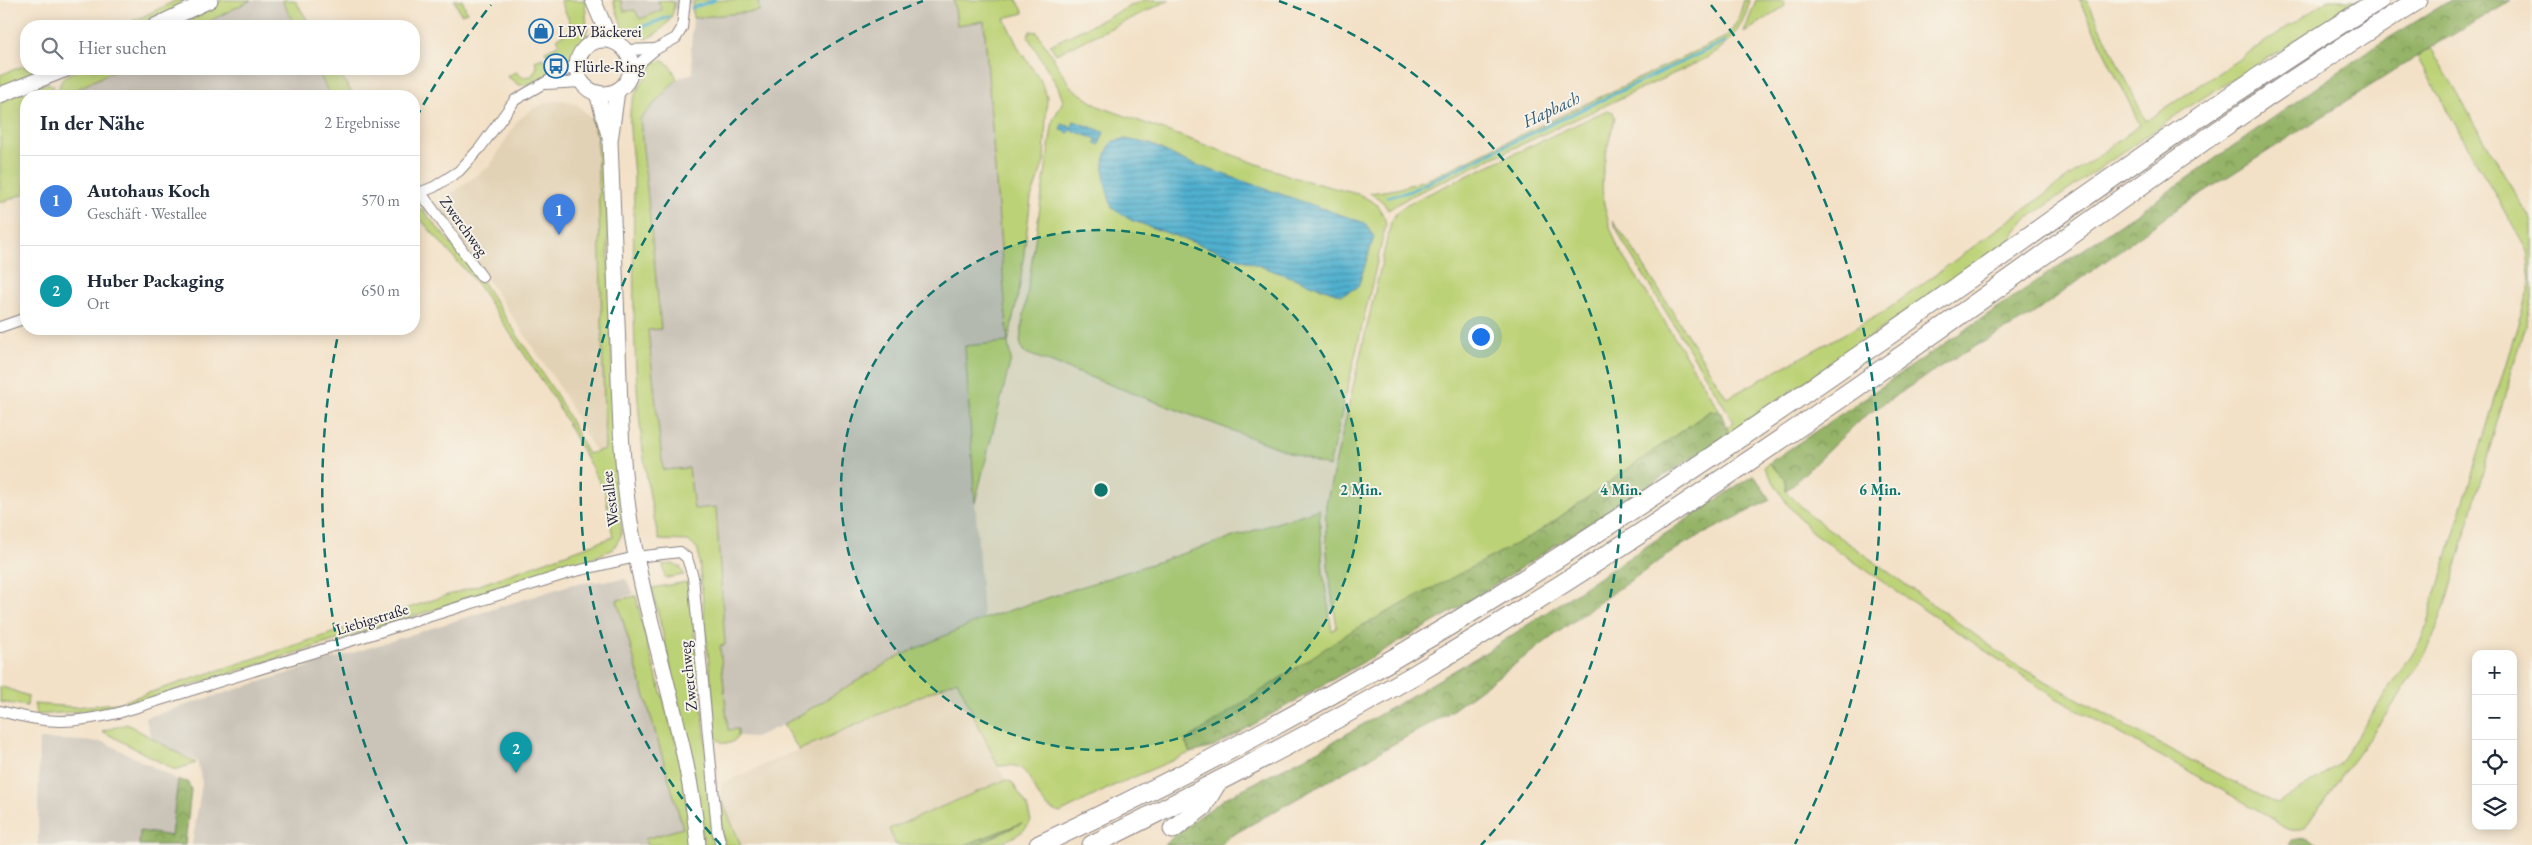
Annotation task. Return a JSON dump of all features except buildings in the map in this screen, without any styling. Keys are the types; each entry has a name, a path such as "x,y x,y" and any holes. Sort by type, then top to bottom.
{"highway":[{"path":"1039,845 1172,778 1397,656 1528,577 1751,430 2231,95 2379,0"},
{"path":"1092,845 1217,782 1412,676 1512,615 1740,467 1885,368 2305,70 2418,0"},
{"path":"1173,829 1202,807 1217,782"}],"main road":[{"path":"168,20 210,0"},
{"path":"594,4 610,40 625,50 631,61 629,78 617,91 609,94 597,93 586,88 581,82 577,64 581,51 591,43 610,40"},
{"path":"591,43 594,4"},
{"path":"0,95 51,75"},
{"name":"Westallee","path":"617,91 610,141 622,459 636,557 653,634 685,753 695,808 698,845"},
{"name":"Westallee","path":"597,93 610,141"}],"street":[{"path":"631,70 656,49 676,38 682,28 685,0"},
{"path":"625,50 656,49"},
{"path":"420,193 459,171 480,148 514,100 577,64"},
{"path":"543,85 581,82"},
{"name":"Zwerchweg","path":"420,197 482,277"},
{"path":"0,327 20,320"},
{"name":"Zwerchweg","path":"636,557 680,552 687,558 693,577 721,845"},
{"name":"Liebigstraße","path":"0,711 35,721 82,721 118,713 572,572 636,557"}],"shaded area":[{"path":"251,0 282,0 293,20 212,20"},
{"path":"616,0 700,0 623,29"},
{"path":"772,0 954,0 957,25 984,21 1008,343 965,347 983,619 899,656 783,725 755,737 738,736 737,729 728,730 720,646 725,645 716,508 694,510 663,470 648,330 661,328 640,119 677,79 693,73 691,48 693,18 759,11 758,2"},
{"path":"105,75 320,75 328,90 76,90"},
{"path":"563,100 578,105 591,119 597,135 605,449 595,451 557,383 443,213 440,201 490,166 517,121 532,109 548,102"},
{"path":"626,579 634,594 621,598 686,825 682,845 192,845 202,783 197,761 153,741 145,718 573,584"},
{"path":"957,680 1005,780 889,828 896,845 741,845 722,801 721,784"},
{"path":"39,739 104,742 178,780 171,837 140,831 139,845 38,845"}],"green space":[{"path":"177,0 197,0 155,20 135,20"},
{"path":"222,0 251,0 212,20 191,20"},
{"path":"282,0 295,0 307,20 292,20"},
{"path":"454,0 462,0 467,12 461,14"},
{"path":"560,0 585,0 587,29 585,40 575,49 572,59 562,68 559,62 553,65 545,51 560,44 557,38 573,29"},
{"path":"613,0 621,0 624,11 635,10 640,19 662,10 658,1 667,0 674,3 674,9 666,25 646,39 643,35 623,29"},
{"path":"696,0 772,0 758,2 759,11 693,18 692,5"},
{"path":"954,0 1017,0 1024,13 1004,18 1020,51 1040,79 1047,97 1044,162 1031,198 1020,285 1008,343 1011,359 975,503 965,346 1008,342 984,21 957,25"},
{"path":"1143,0 1170,0 1056,54 1050,45"},
{"path":"1744,0 1750,0 1739,28 1729,41 1705,59 1411,196 1388,210 1383,202 1370,193 1397,189 1431,178 1728,36 1738,20"},
{"path":"1756,0 1781,0 1784,1 1785,6 1744,33"},
{"path":"2079,0 2087,0 2146,121 2328,0 2363,0 2191,105 2024,221 2009,241 1729,434 1726,428 1734,422 1623,242 1613,221 1630,244 1727,398 1884,312 2140,125"},
{"path":"2451,0 2511,0 2422,53 2174,211 2029,317 1947,362 1862,418 1786,491 1785,478 1769,463 2149,205 2371,49"},
{"path":"1030,31 1037,32 1071,87 1098,106 1296,178 1361,195 1376,204 1384,216 1386,224 1329,467 1023,352 1020,341 1053,120 1063,101 1058,87 1028,37","holes":["1150,144 1185,161 1341,294 1131,220 1112,208"]},
{"path":"2431,48 2532,222 2532,300 2444,608 2429,647 2398,698 2305,827 2300,830 2289,829 2056,698 1890,587 1812,532 1788,505 1764,467 1769,463 1786,478 1786,491 1811,516 2018,666 2169,749 2277,804 2338,765 2422,639 2531,281 2527,251 2417,57"},
{"path":"543,58 550,73 526,85 519,85 507,76 516,72 522,77 532,76 537,67 535,61"},
{"path":"663,61 671,66 677,79 640,119 661,329 648,330 663,470 689,468 694,509 716,507 725,645 720,646 728,730 738,729 738,736 731,743 722,742 716,738 698,549 688,541 659,540 643,452 634,317 634,181 630,113 635,95 653,66 653,62"},
{"path":"20,67 20,75 40,75 0,91 0,75"},
{"path":"69,75 105,75 76,90 59,90 63,79"},
{"path":"320,75 341,75 350,90 327,90"},
{"path":"47,83 53,85 53,90 28,90"},
{"path":"20,93 20,195 0,203 0,100"},
{"path":"1607,110 1613,112 1615,118 1603,169 1603,197 1618,247 1720,411 1711,411 1540,531 1185,742 1190,753 1113,786 1060,813 1044,803 1022,769 1015,766 998,766 957,680 799,750 783,725 899,656 983,619 1319,509 1323,573 1332,631 1337,627 1328,566 1326,504 1391,222 1397,212 1407,204"},
{"path":"599,117 605,146 615,458 621,516 621,536 613,549 577,565 119,708 37,715 34,704 75,707 118,703 488,582 613,537 605,492 554,399 478,285 420,219 420,209 422,209 481,280 558,397 588,454 605,449 597,135 591,119"},
{"path":"1711,410 1720,411 1729,434 1455,610 1214,747 1190,753 1185,741 1350,632 1540,531"},
{"path":"1754,475 1770,500 1684,544 1605,598 1447,714 1229,837 1221,845 1165,845 1179,831 1227,797 1321,749 1491,649"},
{"path":"673,564 680,567 684,575 665,578 663,565"},
{"path":"687,582 692,612 717,845 704,845 690,749 652,588"},
{"path":"636,596 645,636 679,754 693,845 647,845 645,839 683,828 617,600"},
{"path":"0,686 28,696 27,706 0,702"},
{"path":"127,724 196,763 175,770 102,731"},
{"path":"178,780 188,782 191,790 185,845 139,845 140,831 171,836"},
{"path":"1005,780 1012,782 1027,806 1031,821 1015,837 992,844 977,845 1014,826 965,845 896,845 889,829"},
{"path":"722,801 741,845 725,845 721,830"},
{"path":"1022,823 977,845 965,845"},
{"path":"2305,838 2320,845 2289,845 2291,840"}],"water":[{"path":"1074,121 1104,132 1099,145 1095,144 1097,139 1070,130 1069,133 1060,130 1062,124 1072,127"},
{"path":"1126,139 1150,144 1185,161 1365,223 1374,237 1358,287 1341,295 1131,220 1112,208 1104,174 1105,157 1113,141"}],"waterway":[{"name":"Hapbach","path":"692,8 715,0"},
{"name":"Hapbach","path":"628,32 669,17"},
{"name":"Hapbach","path":"1387,197 1408,192 1724,42"}],"place":[{"name":"LBV Bäckerei","path":"541,31"},
{"name":"Flürle-Ring","path":"556,66"},
{"name":"Autohaus Koch","path":"559,235"},
{"name":"Huber Packaging","path":"516,773"}]}
